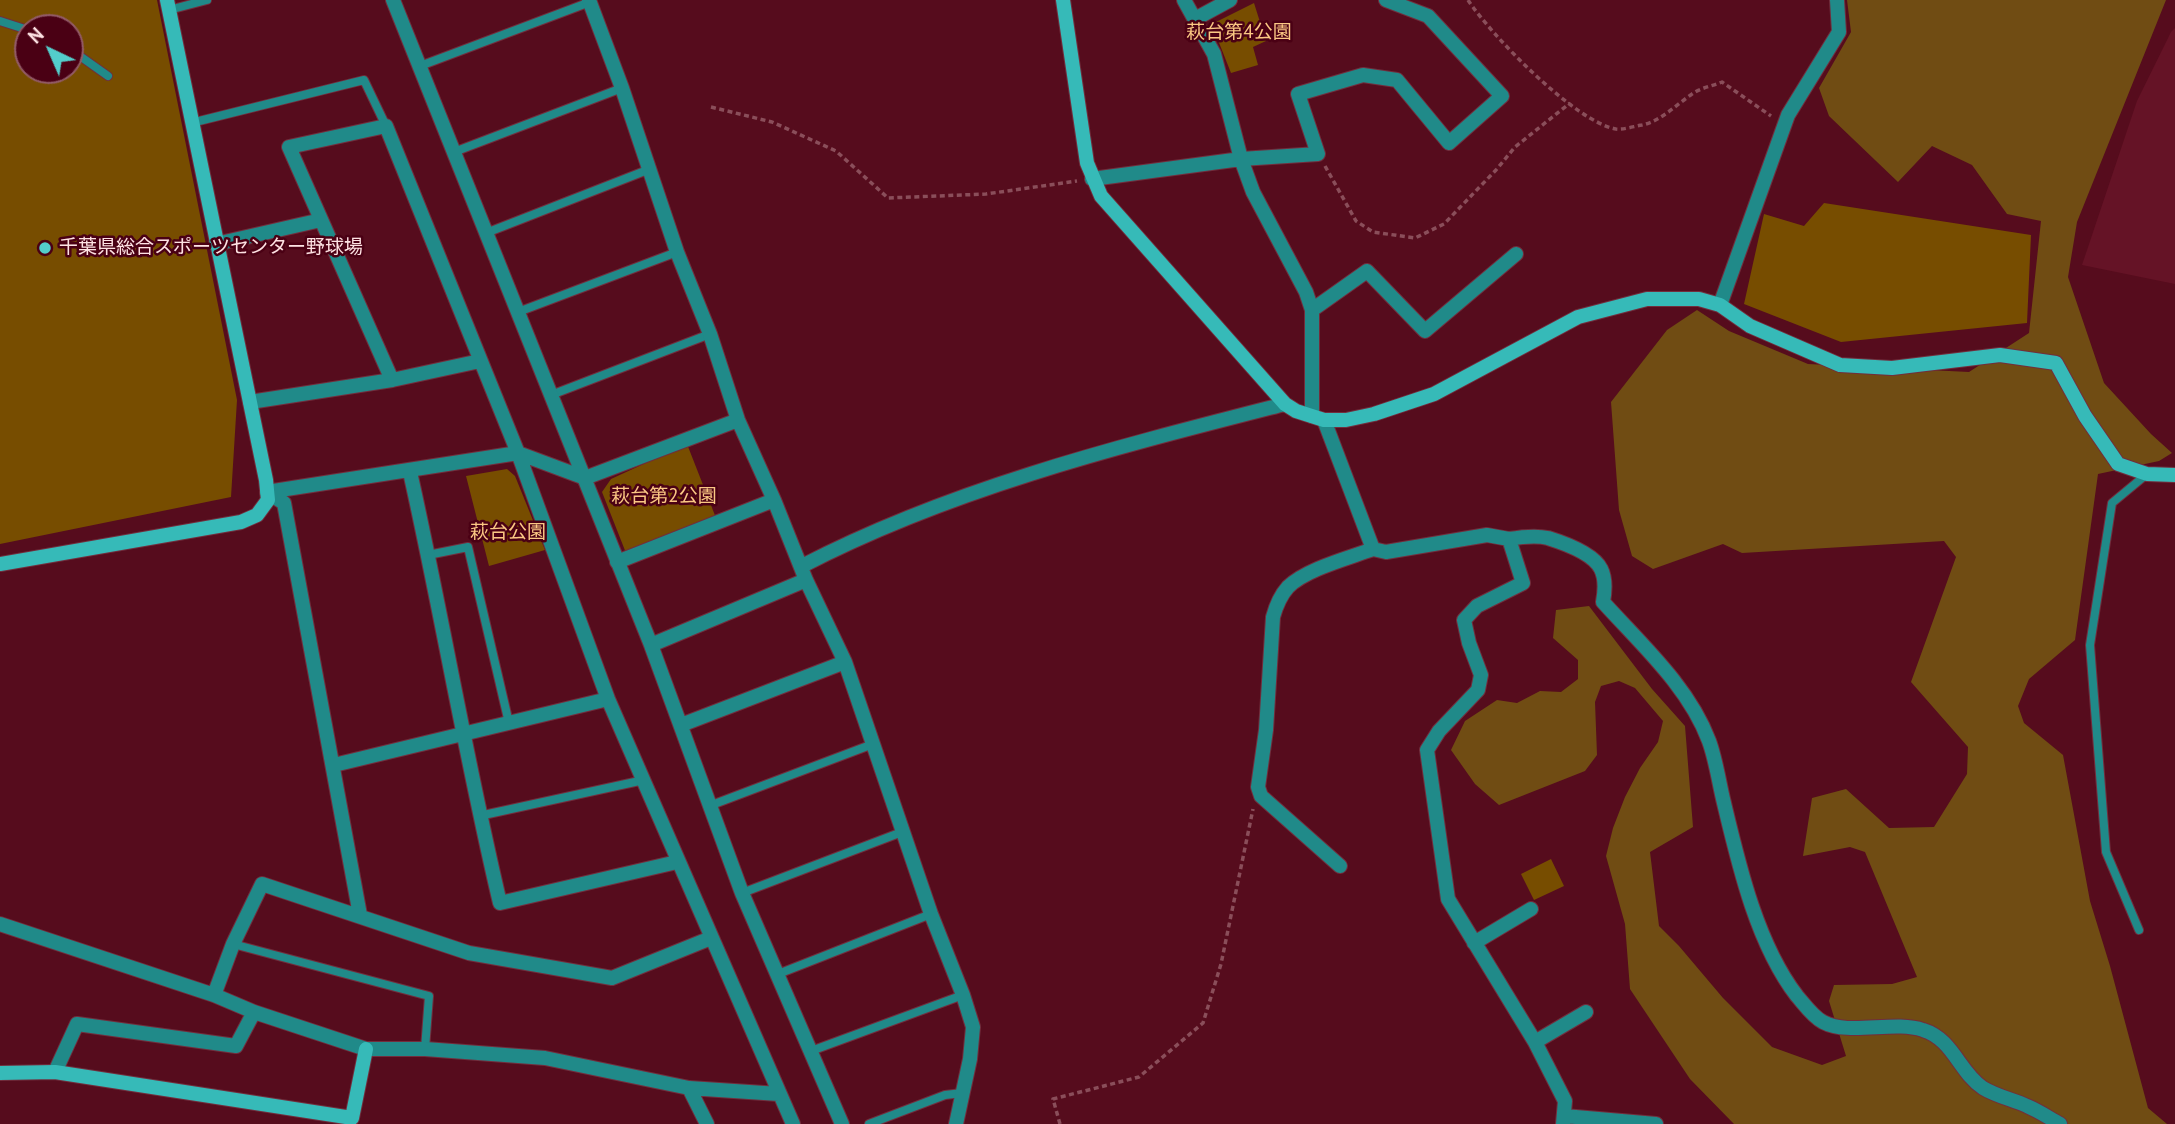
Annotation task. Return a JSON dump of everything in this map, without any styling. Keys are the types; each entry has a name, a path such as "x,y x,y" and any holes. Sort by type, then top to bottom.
{"street":[{"path":"393,0 651,645 742,893 842,1124"},
{"path":"1063,0 1087,163 1101,196 1285,404 1318,418 1346,420 1374,414 1434,394 1578,317 1647,299 1699,299 1720,305 1750,326 1839,365 1892,368 2000,355 2056,363 2085,416 2118,464 2147,474 2175,475"},
{"path":"1184,0 1214,54 1241,159 1253,192 1306,292 1311,310 1318,418 1373,549"},
{"path":"1195,19 1230,0"},
{"path":"1093,179 1241,159 1318,154 1297,94 1363,75 1398,80 1449,143 1502,96 1428,16 1386,0"},
{"path":"1720,305 1788,115 1839,32 1837,0"},
{"path":"590,1 677,252 710,334 738,420 845,662 931,914 963,995 973,1027 970,1059 956,1124"},
{"path":"0,564 241,522 257,515 268,500 168,5"},
{"path":"392,380 289,147 386,127 518,453 608,699 793,1124"},
{"path":"216,243 321,220"},
{"path":"1311,310 1367,271 1425,331 1516,254"},
{"path":"250,402 392,380 480,361"},
{"path":"651,645 804,573 857,537 961,497 1140,441 1285,404"},
{"path":"267,492 410,472 518,453 585,478 738,420"},
{"path":"410,472 479,816 500,903 677,862"},
{"path":"267,492 284,503 360,915"},
{"path":"617,562 774,500"},
{"path":"1340,866 1261,796 1258,787 1266,730 1273,617 1278,601 1288,587 1299,579 1373,549 1386,552 1487,535 1508,539 1547,538 1593,558 1601,570 1605,587 1603,602 1643,645 1694,710 1710,742 1729,824 1759,928 1788,985 1805,1005 1823,1022 1851,1027 1894,1026 1923,1030 1945,1042 1961,1066 1983,1088 2029,1107 2060,1124"},
{"path":"1508,539 1523,583 1477,606 1464,620 1481,675 1478,690 1439,730 1427,750 1448,900 1535,1042 1565,1101 1564,1120 1656,1124"},
{"path":"681,725 845,662"},
{"path":"334,765 608,699"},
{"path":"214,995 233,944 262,884 469,953 612,978 711,938"},
{"path":"1474,943 1531,909"},
{"path":"0,924 366,1049 425,1049 545,1058 690,1088 779,1094"},
{"path":"55,1072 77,1024 236,1046 254,1012"},
{"path":"1535,1042 1586,1012"},
{"path":"0,1073 55,1072 352,1118 366,1049"},
{"path":"690,1088 707,1124"}],"lane":[{"path":"168,5 207,0"},
{"path":"420,65 590,1"},
{"path":"84,59 108,76"},
{"path":"191,123 364,80 386,127"},
{"path":"454,152 622,88"},
{"path":"486,233 650,169"},
{"path":"518,312 677,252"},
{"path":"551,395 710,334"},
{"path":"2139,930 2106,852 2090,645 2112,503 2147,474"},
{"path":"428,555 468,547 509,723"},
{"path":"709,806 873,744"},
{"path":"479,816 643,780"},
{"path":"742,893 902,832"},
{"path":"778,974 931,914"},
{"path":"233,944 429,996 425,1049"},
{"path":"811,1052 963,995"},
{"path":"869,1124 946,1096 962,1093"}],"path":[{"path":"1468,0 1480,19 1519,61 1589,117 1616,129 1645,124 1672,110 1694,92 1722,82 1785,125"},
{"path":"1318,154 1356,220 1373,232 1415,238 1444,224 1515,147 1570,103"},
{"path":"711,107 772,122 836,150 888,198 986,194 1093,179"},
{"path":"1060,1124 1053,1099 1139,1077 1203,1023 1221,964 1258,787"}],"shaded area":[{"path":"1847,0 2166,0 2077,222 2068,277 2104,383 2172,453 2159,461 2098,474 2075,640 2029,679 2018,706 2024,723 2063,755 2090,901 2148,1108 2167,1124 1734,1124 1690,1079 1630,989 1625,924 1606,856 1625,797 1658,742 1663,721 1635,688 1619,681 1601,686 1595,702 1597,755 1585,771 1499,805 1475,784 1451,750 1465,721 1497,700 1517,703 1540,691 1561,692 1578,679 1578,660 1553,638 1556,610 1589,606 1652,689 1685,726 1693,827 1650,852 1659,926 1723,998 1772,1047 1822,1065 1846,1056 1829,1001 1834,985 1892,984 1917,977 1865,852 1850,847 1803,856 1812,798 1846,789 1889,828 1934,827 1967,774 1968,747 1911,682 1956,557 1944,541 1742,553 1723,544 1653,569 1632,556 1619,510 1611,402 1667,330 1697,310 1729,331 1808,364 1969,372 2029,333 2041,221 2007,214 1972,165 1932,146 1898,182 1829,116 1819,88 1851,32"},
{"path":"2175,28 2175,284 2082,265 2137,101"}],"green space":[{"path":"0,0 157,0 237,400 231,497 0,544"},
{"name":"萩台第4公園","path":"1254,3 1266,41 1253,47 1258,65 1231,73 1214,30 1216,22"},
{"path":"1824,203 2031,235 2027,323 1841,342 1744,304 1764,214 1804,226"},
{"name":"萩台第2公園","path":"687,444 716,518 626,553 602,492 611,479"},
{"name":"萩台公園","path":"507,469 515,476 545,550 489,566 466,476"},
{"path":"1551,859 1564,886 1534,900 1521,874"}],"place":[{"name":"千葉県総合スポーツセンター野球場","path":"45,248"}]}
